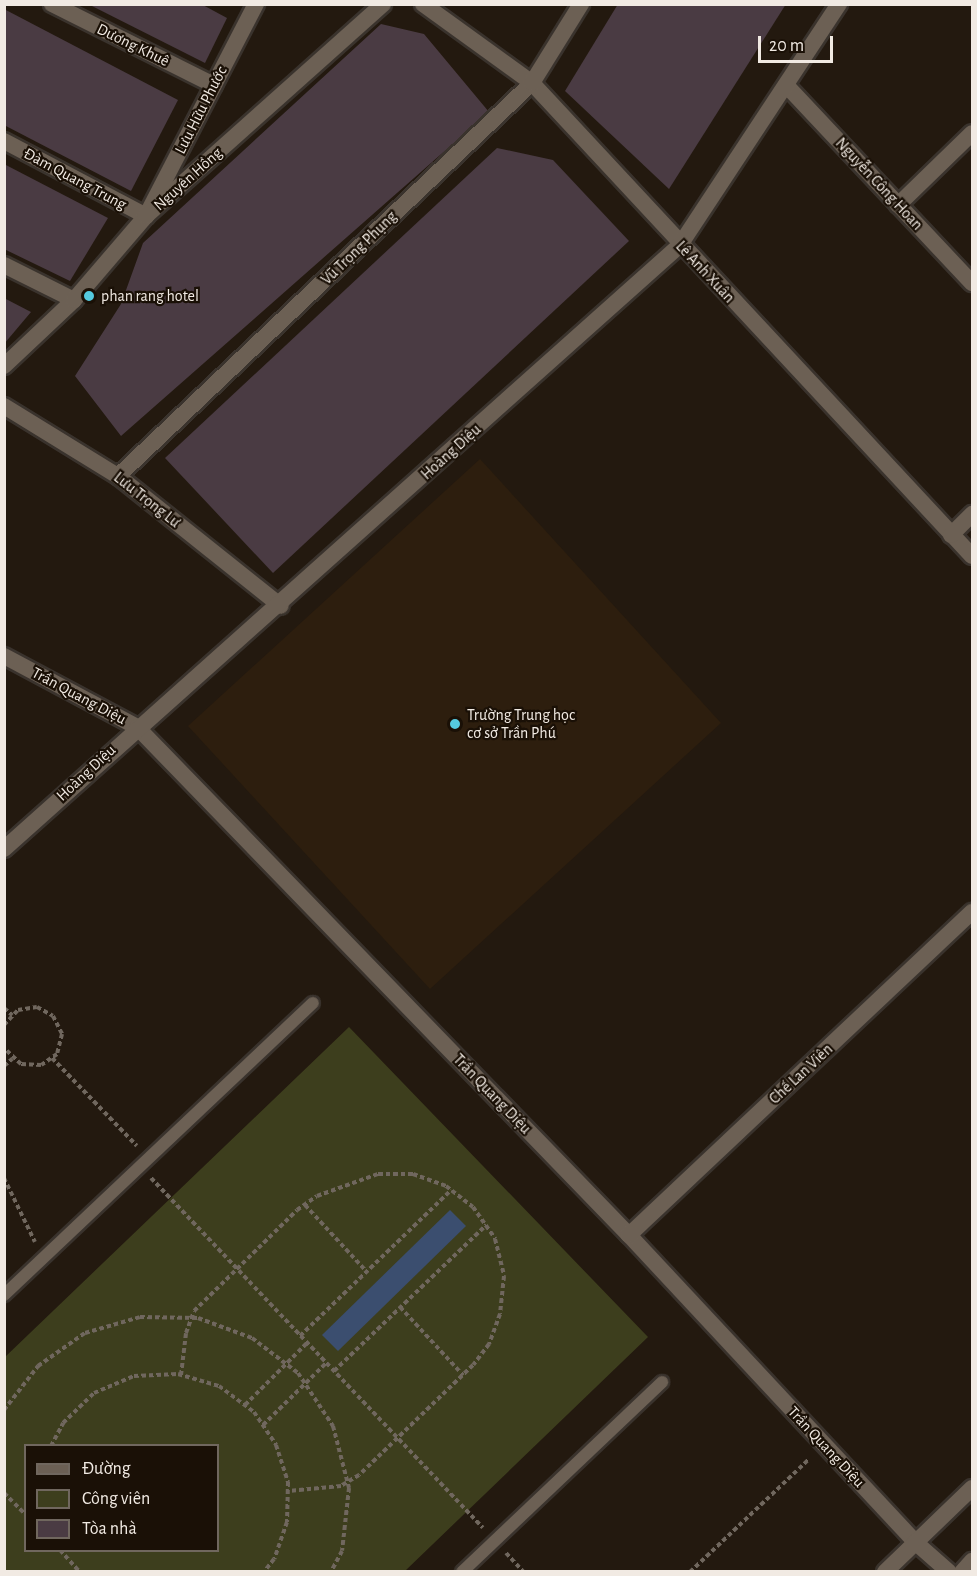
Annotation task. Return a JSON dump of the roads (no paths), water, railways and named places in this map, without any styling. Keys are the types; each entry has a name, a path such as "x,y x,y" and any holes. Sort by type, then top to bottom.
{"street":[{"name":"Dương Khuê","path":"52,4 214,85"},
{"name":"Lưu Hữu Phước","path":"146,216 255,4"},
{"name":"Nguyên Hồng","path":"4,366 74,300 146,216 383,4"},
{"name":"Lê Anh Xuân","path":"423,4 532,83 680,245 972,556"},
{"name":"Vũ Trọng Phụng","path":"118,476 532,83 581,4"},
{"name":"Hoàng Diệu","path":"4,849 137,727 281,606 680,245 839,4"},
{"name":"Nguyễn Công Hoan","path":"786,85 972,283"},
{"path":"898,206 972,133"},
{"name":"Đàm Quang Trung","path":"4,141 146,216"},
{"path":"4,265 74,300"},
{"name":"Lưu Trọng Lư","path":"4,406 118,476 281,606"},
{"path":"951,535 972,514"},
{"name":"Trần Quang Diệu","path":"4,656 137,727 629,1235 915,1542 949,1572"},
{"name":"Chế Lan Viên","path":"629,1235 972,912"},
{"path":"885,1572 972,1488"},
{"path":"962,1572 972,1561"}],"lane":[{"path":"4,1295 313,1003"},
{"path":"462,1572 662,1382"}],"water":[{"path":"450,1210 466,1226 338,1351 322,1335"}],"place":[{"name":"phan rang hotel","path":"89,296"},
{"name":"Trường Trung học cơ sở Trần Phú","path":"455,724"}]}
